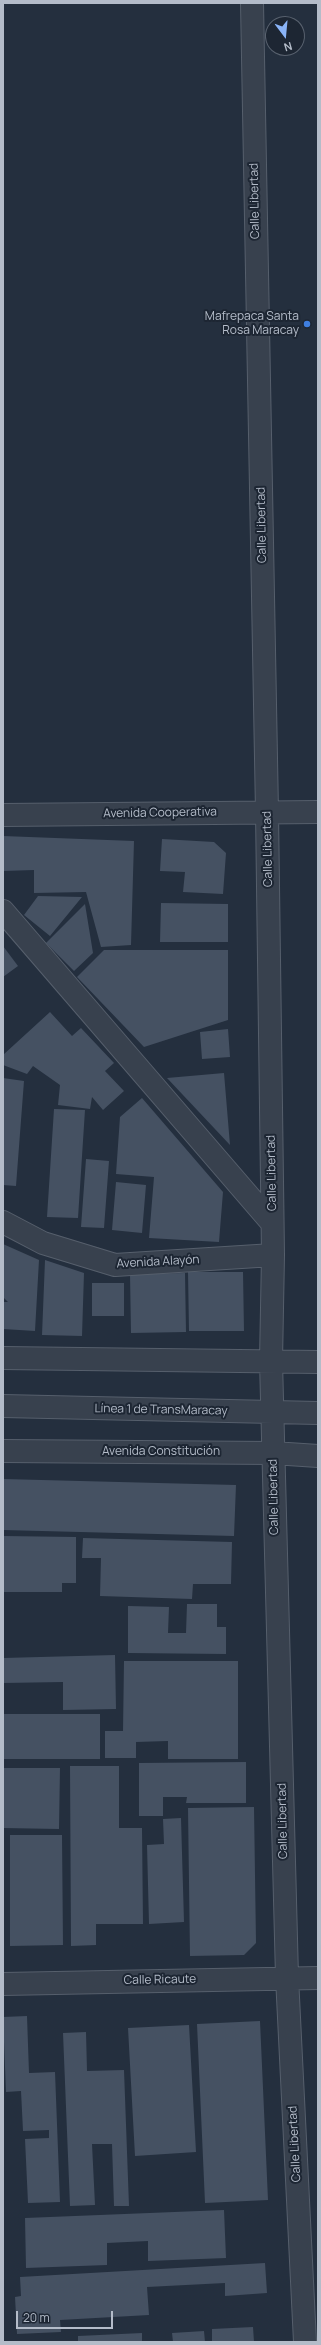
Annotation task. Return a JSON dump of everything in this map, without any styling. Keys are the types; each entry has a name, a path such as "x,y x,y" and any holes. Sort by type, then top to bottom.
{"street":[{"name":"Calle Libertad","path":"252,3 267,812 273,1255 271,1361 273,1453 286,1978 305,2342"},
{"name":"Avenida Cooperativa","path":"3,815 318,812"},
{"path":"3,911 272,1223"},
{"name":"Avenida Alayón","path":"3,1222 43,1243 115,1265 273,1255"},
{"path":"3,1358 318,1362"},
{"name":"Línea 1 de TransMaracay","path":"3,1406 318,1413"},
{"name":"Avenida Constitución","path":"3,1451 273,1453 318,1456"},
{"name":"Calle Ricaute","path":"3,1984 318,1978"}],"building":[{"path":"3,836 134,841 131,945 101,947 86,892 34,893 34,870 3,871"},
{"path":"162,839 214,842 226,853 223,894 183,892 185,872 160,871"},
{"path":"38,896 82,897 50,936 24,915"},
{"path":"161,903 228,904 228,942 160,942"},
{"path":"85,904 93,953 74,971 46,943"},
{"path":"3,946 18,966 3,977"},
{"path":"104,950 228,950 228,1020 144,1047 77,977"},
{"path":"50,1012 72,1036 81,1028 114,1063 105,1071 124,1091 103,1110 92,1097 90,1109 58,1105 60,1085 33,1066 27,1074 3,1065 3,1055"},
{"path":"228,1029 230,1057 202,1059 200,1032"},
{"path":"224,1073 230,1145 167,1078"},
{"path":"3,1078 24,1081 16,1186 3,1185"},
{"path":"142,1098 223,1192 219,1242 149,1238 154,1177 116,1174 120,1117"},
{"path":"54,1109 85,1110 78,1218 47,1217"},
{"path":"86,1159 109,1161 104,1228 81,1227"},
{"path":"116,1182 146,1185 142,1233 112,1230"},
{"path":"3,1244 39,1260 35,1331 3,1329 3,1302 8,1302 3,1297"},
{"path":"45,1260 84,1273 82,1336 42,1335"},
{"path":"188,1272 243,1272 244,1331 189,1331"},
{"path":"185,1273 186,1332 131,1333 130,1274"},
{"path":"92,1283 124,1283 124,1316 92,1316"},
{"path":"3,1479 236,1485 234,1536 3,1530"},
{"path":"3,1536 76,1537 76,1583 62,1583 62,1592 3,1592"},
{"path":"83,1538 232,1542 231,1584 193,1584 192,1599 100,1596 101,1558 82,1558"},
{"path":"187,1604 217,1604 217,1627 226,1627 226,1654 128,1653 128,1606 169,1607 168,1633 186,1633"},
{"path":"115,1655 116,1709 63,1710 63,1682 3,1683 3,1658"},
{"path":"124,1661 238,1661 238,1759 168,1759 168,1741 136,1742 136,1758 105,1758 105,1731 123,1731"},
{"path":"3,1714 100,1714 100,1759 3,1759"},
{"path":"246,1762 246,1803 186,1803 187,1797 163,1797 163,1816 139,1816 139,1763"},
{"path":"70,1766 119,1766 119,1828 142,1828 143,1924 96,1924 96,1945 71,1946"},
{"path":"3,1768 60,1768 59,1829 3,1828"},
{"path":"254,1807 256,1943 244,1955 190,1956 188,1808"},
{"path":"181,1818 184,1922 149,1924 147,1845 164,1844 163,1819"},
{"path":"10,1835 62,1835 63,1945 10,1946"},
{"path":"27,2016 29,2073 55,2072 60,2202 28,2203 25,2139 49,2138 49,2130 23,2131 21,2091 6,2092 3,2017"},
{"path":"260,2021 268,2200 205,2203 197,2024"},
{"path":"189,2025 196,2152 135,2156 128,2028"},
{"path":"86,2032 87,2071 124,2070 129,2206 114,2206 112,2144 92,2144 95,2205 70,2206 63,2033"},
{"path":"224,2210 226,2258 148,2261 148,2241 107,2243 107,2265 26,2268 25,2218"},
{"path":"265,2263 267,2293 225,2296 225,2283 147,2287 149,2315 60,2320 61,2332 17,2334 15,2297 21,2296 20,2277"},
{"path":"253,2327 254,2342 212,2342 212,2329"},
{"path":"204,2331 205,2342 173,2342 172,2333"},
{"path":"142,2333 142,2342 78,2342 78,2336"}],"place":[{"name":"Mafrepaca Santa Rosa Maracay","path":"307,324"}]}
